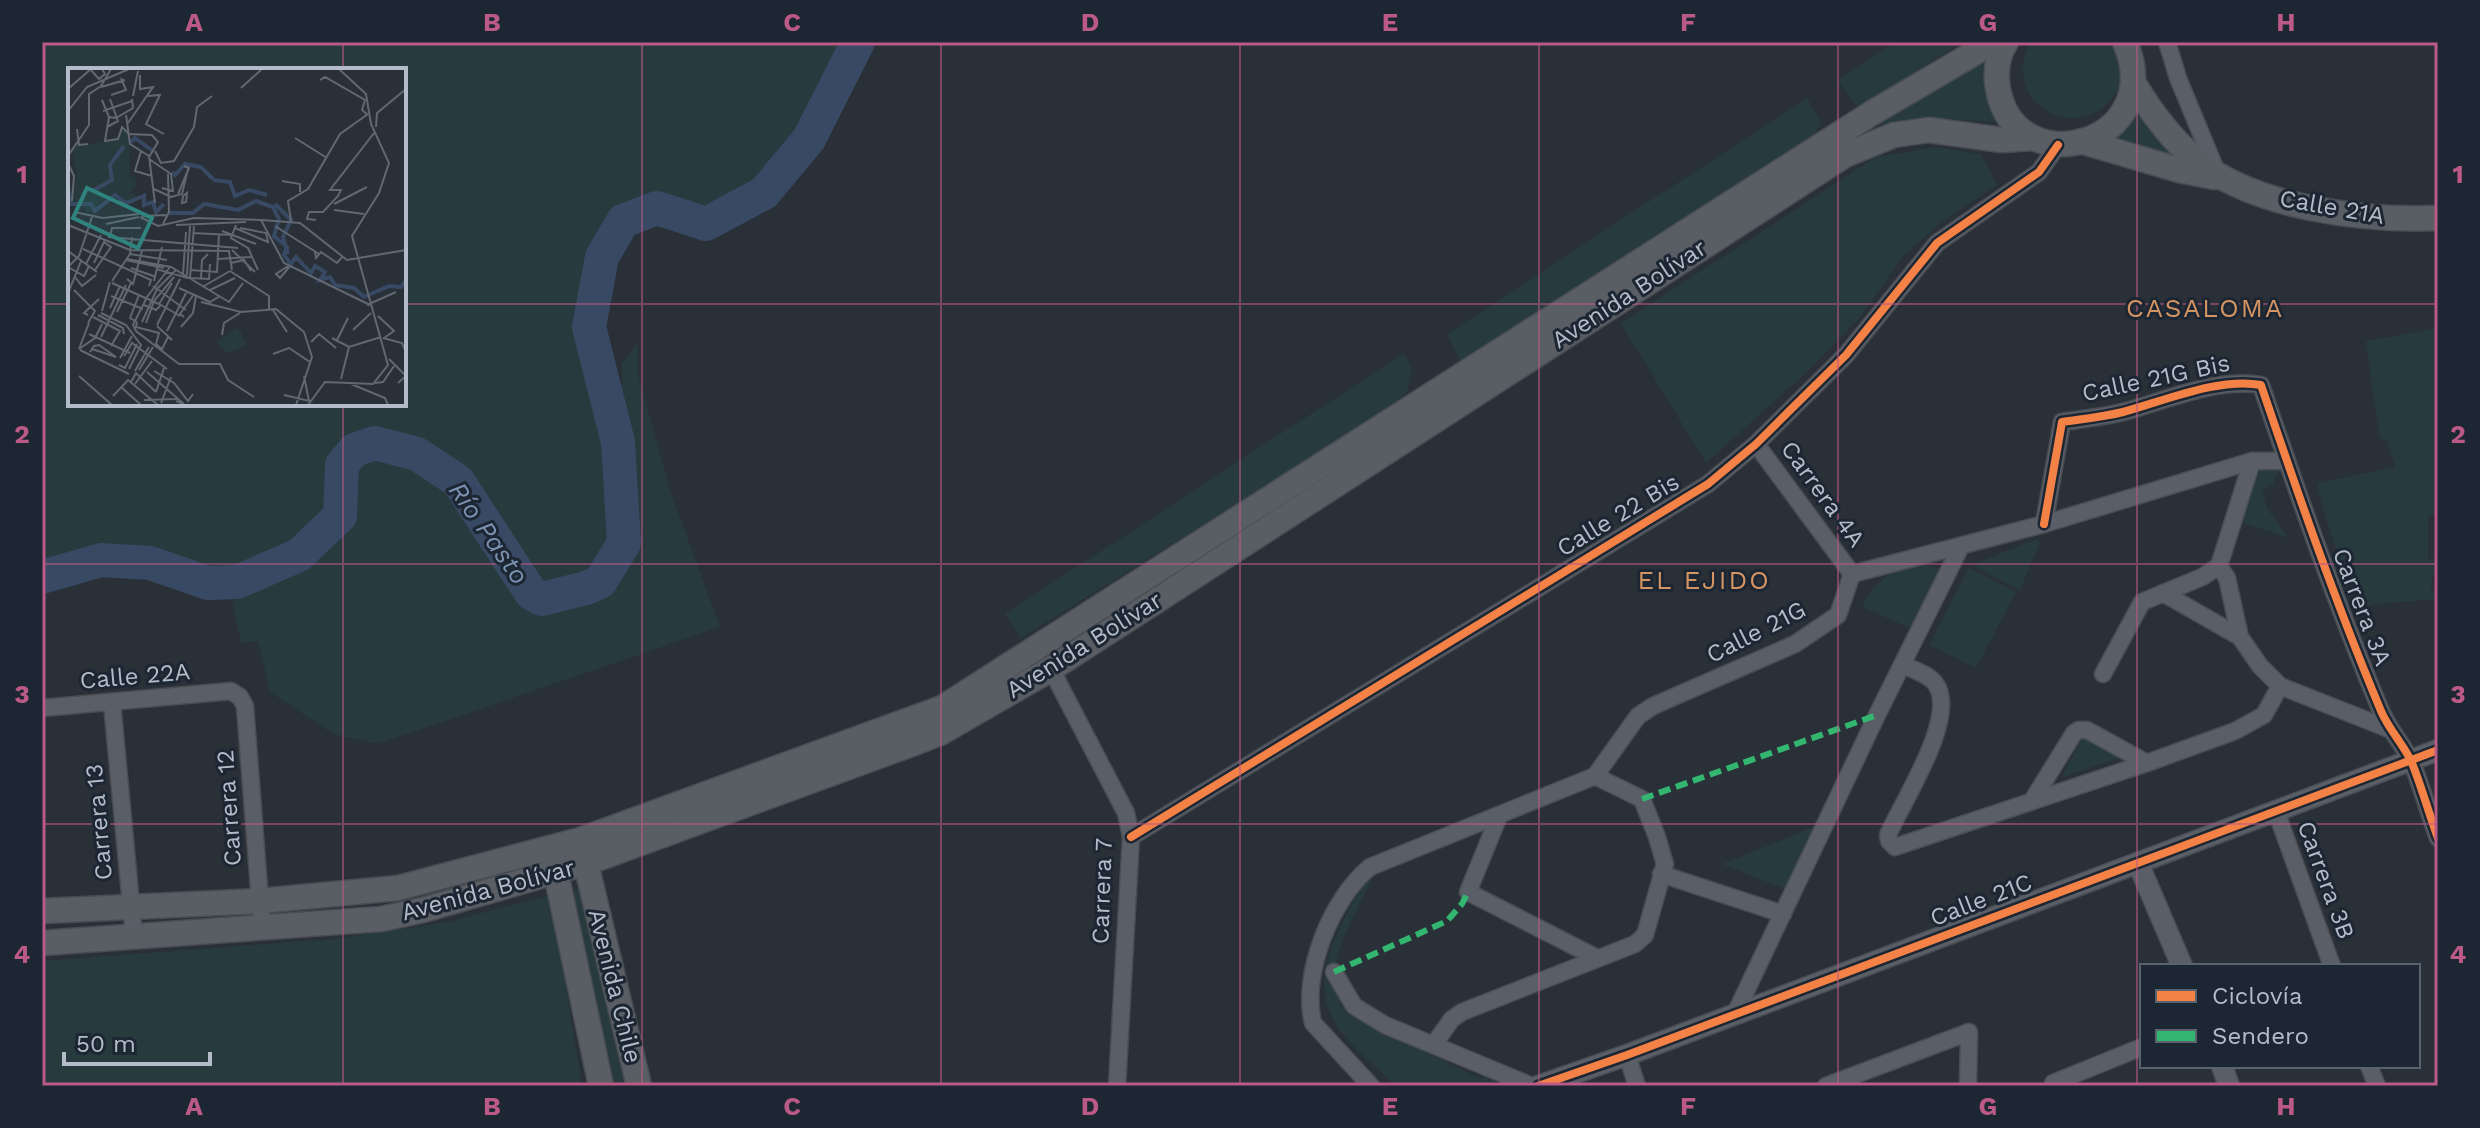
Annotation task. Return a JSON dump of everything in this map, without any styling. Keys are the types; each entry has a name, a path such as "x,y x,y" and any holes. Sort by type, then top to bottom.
{"main road":[{"name":"Avenida Bolívar","path":"42,943 403,915 557,872 583,852 942,708 1872,113 1993,42"},
{"path":"2006,42 2000,52 1995,76 2000,101 2013,123 2033,138 2058,145 2084,142 2108,130 2125,110 2134,84 2130,47"},
{"name":"Calle 21A","path":"2134,84 2170,135 2198,161 2223,177 2269,196 2327,211 2401,219 2438,218"},
{"name":"Avenida Bolívar","path":"42,911 260,901 398,888 551,849 583,852 940,733 1051,669 1845,155 1894,135 1929,130 2002,140 2033,138"},
{"name":"Calle 21A","path":"2084,142 2179,170 2223,177"},
{"name":"Avenida Chile","path":"551,849 601,1086"},
{"name":"Avenida Chile","path":"583,852 639,1086"}],"street":[{"path":"2167,42 2178,78 2223,177"},
{"name":"Calle 22 Bis","path":"1131,837 1708,484 1756,444 1846,355 1937,243 2039,172 2058,145"},
{"name":"Calle 21G Bis","path":"2044,524 2062,422 2119,413 2210,388 2248,382 2261,385"},
{"name":"Carrera 3A","path":"2261,385 2307,522 2389,729 2411,760 2438,838"},
{"name":"Carrera 4A","path":"1756,444 1852,574"},
{"path":"1852,574 1960,548 2252,461 2286,458"},
{"path":"2103,674 2142,602 2202,577 2219,566 2252,461"},
{"path":"1735,1014 1960,548"},
{"path":"2219,566 2227,578 2240,637 2260,666 2280,686 2389,729"},
{"name":"Calle 21G","path":"1595,776 1638,716 1653,706 1795,644 1838,615 1852,574"},
{"path":"2163,593 2240,637"},
{"path":"1902,665 1920,672 1935,683 1942,716 1934,742 1888,835 1895,847 2235,731 2264,715 2280,686"},
{"name":"Carrera 7","path":"1051,669 1126,813 1131,837 1117,1086"},
{"name":"Calle 22A","path":"42,708 231,691"},
{"name":"Carrera 12","path":"231,691 240,697 245,706 262,927"},
{"name":"Carrera 13","path":"112,703 134,936"},
{"path":"2032,801 2074,733 2079,730 2087,730 2147,763"},
{"name":"Calle 21C","path":"1535,1086 1627,1055 2438,750"},
{"path":"1371,1086 1313,1023 1310,1010 1311,988 1323,935 1355,879 1370,867 1595,776 1642,799 1665,864 1645,935 1640,941 1462,1012 1452,1019 1434,1044"},
{"name":"Carrera 3B","path":"2276,811 2331,964"},
{"path":"1499,816 1468,892 1597,958"},
{"path":"2138,863 2181,964"},
{"path":"1661,874 1783,914"},
{"path":"1334,972 1354,1006 1385,1025 1535,1086"},
{"path":"1826,1086 1969,1032 1968,1086"},
{"path":"2053,1083 2140,1048"},
{"path":"1627,1055 1637,1086"}],"green space":[{"path":"42,42 858,42 809,139 764,193 707,216 663,199 620,216 591,248 575,313 613,442 613,546 592,579 537,595 492,530 461,477 404,439 366,430 338,458 337,511 295,553 236,577 211,578 151,556 103,553 42,569"},
{"path":"1897,42 1961,42 1859,109 1837,80"},
{"path":"2031,42 2114,42 2121,75 2116,94 2106,105 2089,115 2071,118 2055,115 2040,106 2030,94 2024,78 2024,61"},
{"path":"1991,59 1987,91 1999,122 1935,119 1881,127 1885,119"},
{"path":"1807,98 1822,123 1813,137 1461,363 1447,334"},
{"path":"2137,107 2184,164 2103,144"},
{"path":"1936,147 1981,154 1997,185 1942,222 1903,256 1861,316 1812,367 1706,463 1621,323 1876,157"},
{"path":"2438,328 2438,515 2428,515 2428,559 2438,559 2438,572 2432,575 2431,589 2437,593 2438,599 2374,604 2364,608 2336,547 2317,483 2395,467 2387,440 2381,439 2366,341"},
{"path":"638,341 638,374 669,487 720,627 378,744 333,734 270,692 258,641 241,643 231,594 312,550 347,517 345,473 358,452 381,449 426,463 460,493 521,589 541,603 604,585 624,554 631,522 622,422 622,363"},
{"path":"1404,353 1412,369 1407,392 1389,409 1021,638 1005,614"},
{"path":"2257,468 2278,471 2273,484 2262,492 2268,510 2289,538 2241,522"},
{"path":"2037,539 2040,542 2020,590 1972,565"},
{"path":"1923,564 1938,568 1937,573 1910,628 1862,607 1873,588 1886,577"},
{"path":"1969,568 2016,592 1976,668 1929,645"},
{"path":"2088,728 2141,750 2061,778"},
{"path":"1814,827 1787,890 1722,864"},
{"path":"1376,870 1336,961 1335,990 1346,1013 1481,1079 1486,1074 1500,1079 1486,1086 1395,1086 1338,1028 1328,1008 1326,968 1339,929 1369,873"},
{"path":"577,888 631,1086 610,1086 572,893"},
{"path":"551,895 582,1086 42,1086 42,961 332,939 448,922"}],"waterway":[{"name":"Río Pasto","path":"42,577 101,560 150,563 208,583 237,582 299,555 340,516 342,465 354,450 375,443 417,454 458,481 531,593 542,599 600,582 624,543 618,442 589,327 602,257 623,221 657,208 706,224 764,193 809,139 858,42"}],"marked path":[{"path":"1642,799 1877,715"},
{"path":"1334,972 1447,921 1468,892"}],"cycle path":[{"path":"1131,837 1708,484 1756,444 1846,355 1937,243 2039,172 2058,145"},
{"path":"2044,524 2062,422 2123,412 2210,387 2245,383 2261,385 2348,630 2384,718 2412,763 2438,838"},
{"path":"1538,1086 2438,750"}],"district":[{"name":"CASALOMA","path":"2205,308"},
{"name":"EL EJIDO","path":"1704,580"}]}
